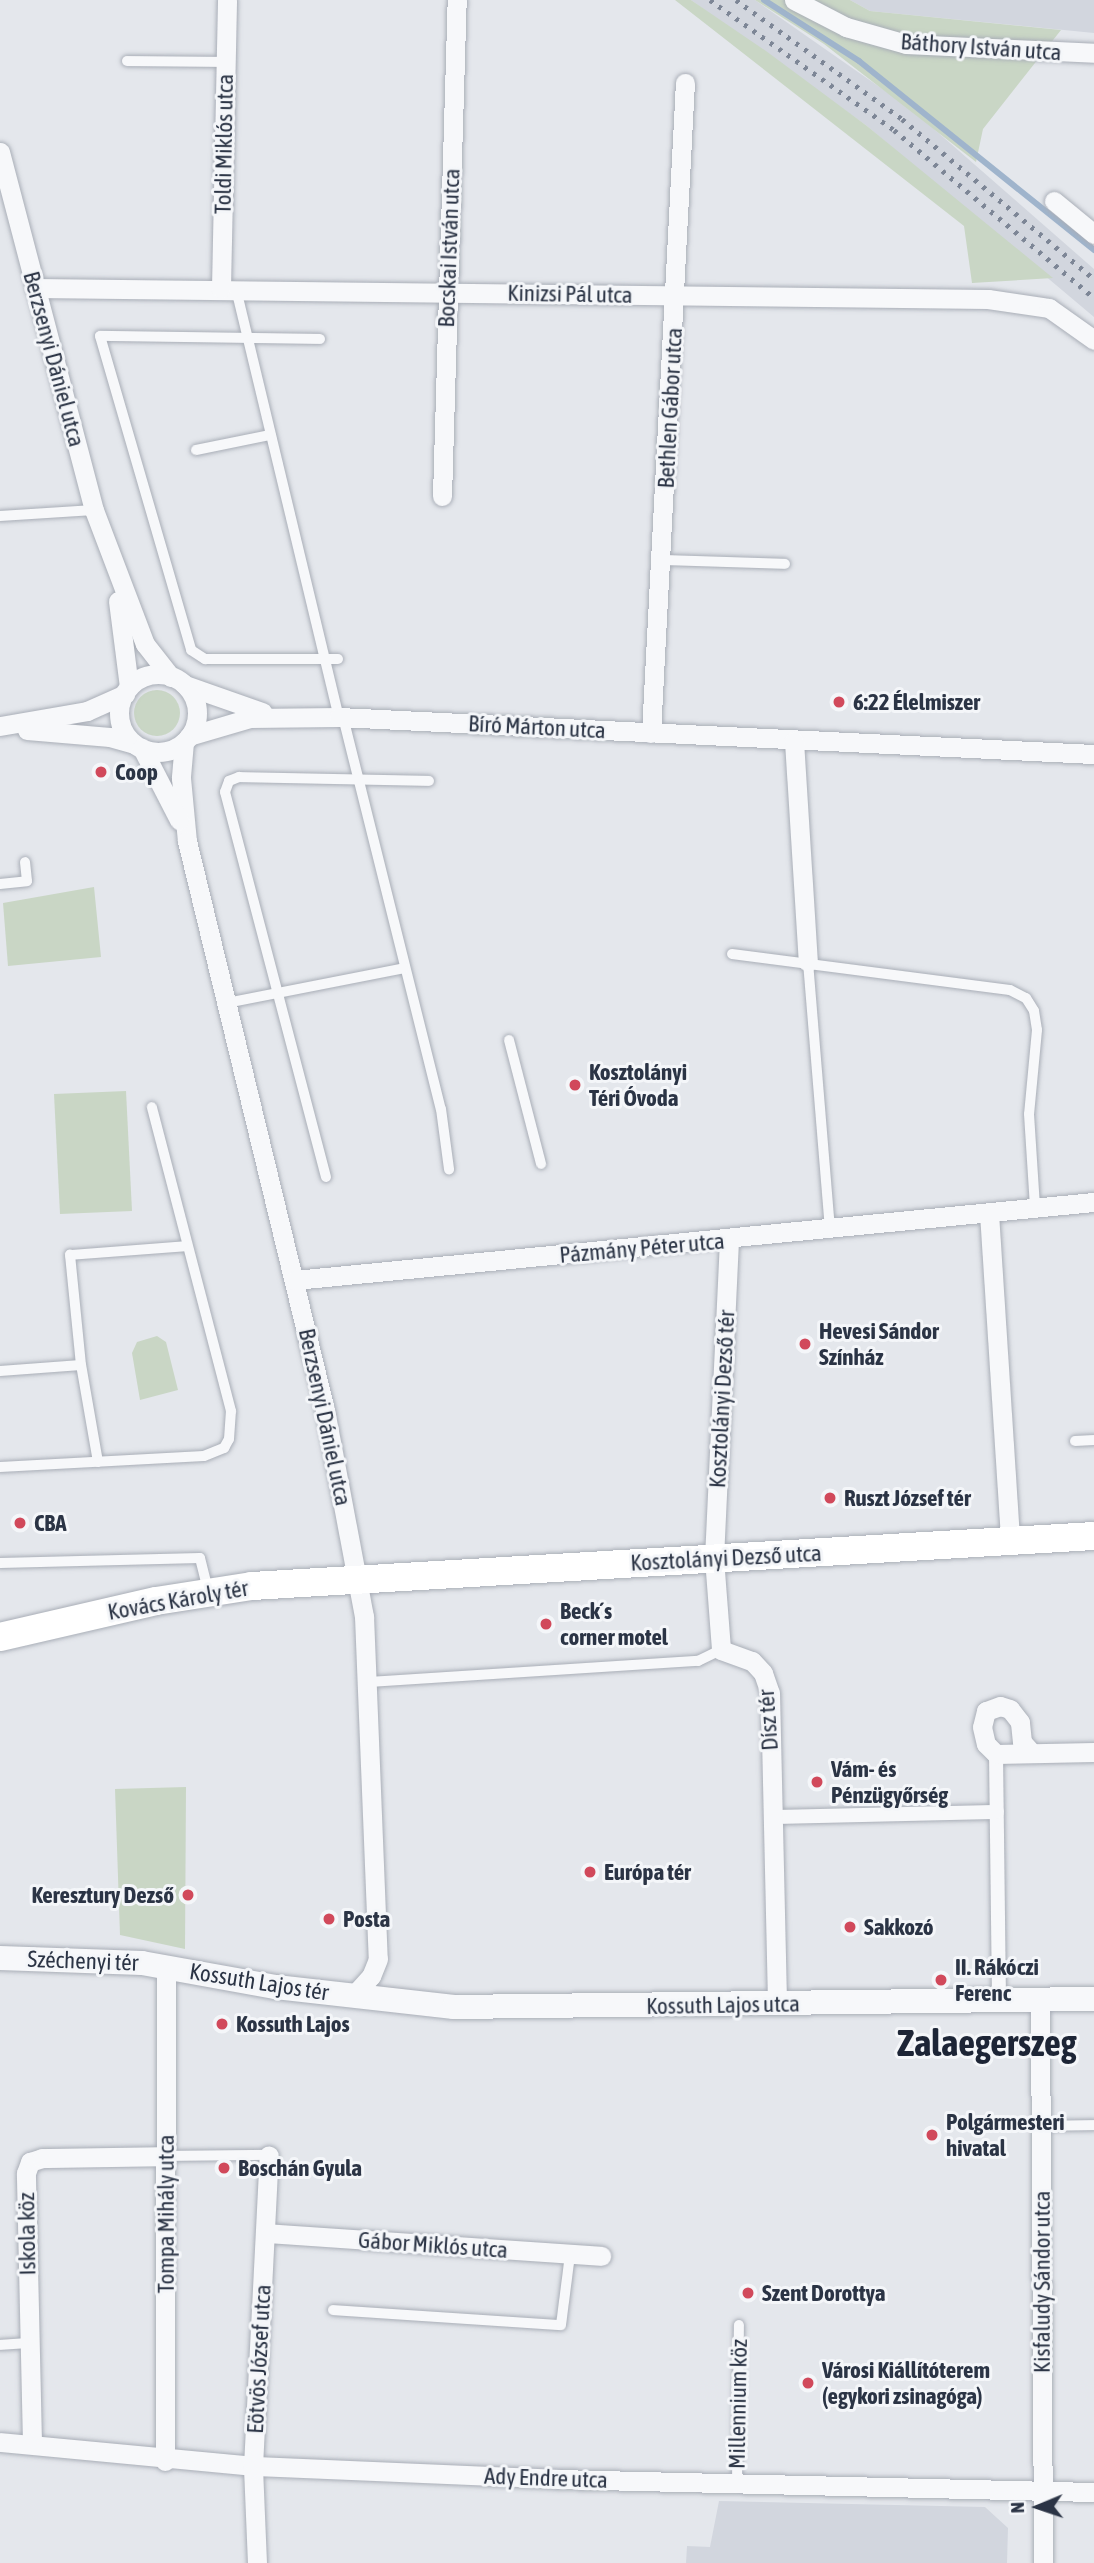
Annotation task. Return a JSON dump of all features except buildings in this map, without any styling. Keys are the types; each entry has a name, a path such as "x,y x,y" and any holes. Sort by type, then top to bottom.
{"main road":[{"name":"Kosztolányi Dezső utca","path":"359,1578 1094,1536"},
{"name":"Kovács Károly tér","path":"0,1637 208,1592 359,1578"}],"street":[{"name":"Toldi Miklós utca","path":"228,0 228,288"},
{"name":"Bocskai István utca","path":"442,496 457,0"},
{"name":"Báthory István utca","path":"794,0 846,27 906,44 1094,53"},
{"name":"Bethlen Gábor utca","path":"651,733 677,296 685,83"},
{"name":"Berzsenyi Dániel utca","path":"0,152 94,510 112,566 145,644 177,680"},
{"path":"1054,201 1094,234"},
{"name":"Kinizsi Pál utca","path":"35,288 228,288 1013,301 1061,313 1094,340"},
{"name":"Berzsenyi Dániel utca","path":"112,566 127,691"},
{"path":"152,675 177,680 196,709 186,739 160,752 138,746 5,726 87,711 152,675"},
{"name":"Bíró Márton utca","path":"177,680 223,701 280,716"},
{"path":"127,691 121,725 138,746"},
{"name":"Bíró Márton utca","path":"186,739 228,721 280,716 341,717 1094,754"},
{"name":"Berzsenyi Dániel utca","path":"186,739 181,778 187,841 295,1280 359,1578 369,1682 378,1959 372,1976 352,1997"},
{"path":"794,741 808,962"},
{"name":"Berzsenyi Dániel utca","path":"138,746 187,841"},
{"name":"Pázmány Péter utca","path":"295,1280 830,1231 1094,1202"},
{"path":"989,1213 1010,1541"},
{"name":"Kosztolányi Dezső tér","path":"722,1650 714,1558 729,1240"},
{"name":"Dísz tér","path":"722,1650 752,1661 767,1682 777,2004"},
{"path":"999,2001 996,1754 986,1744 982,1727 986,1711 1000,1706 1010,1709 1020,1722 1021,1742 1032,1753"},
{"path":"996,1754 1094,1752"},
{"path":"772,1817 997,1812"},
{"name":"Széchenyi tér","path":"0,1958 166,1967"},
{"name":"Kossuth Lajos tér","path":"166,1967 352,1997"},
{"name":"Tompa Mihály utca","path":"165,2461 166,1967"},
{"name":"Kossuth Lajos utca","path":"352,1997 454,2007 1094,2000"},
{"name":"Kisfaludy Sándor utca","path":"1040,2000 1043,2563"},
{"name":"Eötvös József utca","path":"257,2563 254,2466 269,2155"},
{"name":"Iskola köz","path":"32,2443 26,2173 30,2162 42,2158 166,2157"},
{"name":"Gábor Miklós utca","path":"266,2233 601,2256"},
{"name":"Ady Endre utca","path":"0,2442 32,2443 165,2461 254,2466 1094,2492"}],"lane":[{"path":"127,61 226,62"},
{"path":"228,288 247,339 441,1108 449,1169"},
{"path":"320,339 100,336 191,650 205,659 338,660"},
{"path":"196,450 270,435"},
{"path":"0,516 94,510"},
{"path":"661,560 785,564"},
{"path":"326,1177 225,792 229,782 239,777 429,782"},
{"path":"0,884 27,881 25,862"},
{"path":"732,954 1010,990 1026,998 1034,1011 1037,1030 1029,1114 1035,1208"},
{"path":"808,962 830,1231"},
{"path":"227,1003 278,997 405,968"},
{"path":"509,1040 541,1164"},
{"path":"0,1467 214,1454 229,1439 231,1411 152,1107"},
{"path":"98,1462 81,1365 70,1255 187,1246"},
{"path":"0,1371 81,1365"},
{"path":"1075,1441 1094,1440"},
{"path":"0,1563 200,1558 208,1592"},
{"path":"369,1682 698,1661 722,1650"},
{"path":"1042,2126 1094,2125"},
{"path":"166,2157 269,2155"},
{"path":"333,2310 561,2325 570,2255"},
{"name":"Millennium köz","path":"737,2483 739,2325"},
{"path":"0,2345 30,2343"}],"shaded area":[{"path":"691,0 755,0 911,109 1094,269 1094,317 867,126"},
{"path":"850,0 1094,0 1094,33 870,11"},
{"path":"719,2501 985,2507 1008,2528 1007,2563 686,2563 687,2546 710,2547"}],"green space":[{"path":"675,0 691,0 766,51 867,126 1053,278 972,283 964,226"},
{"path":"755,0 850,0 870,11 1061,30 983,129 976,162 824,44"},
{"path":"157,690 173,697 180,713 173,729 157,736 141,729 134,713 141,697"},
{"path":"94,887 101,957 8,966 3,903"},
{"path":"126,1091 132,1211 60,1214 54,1094"},
{"path":"157,1336 166,1342 178,1390 140,1400 132,1353 137,1342"},
{"path":"186,1787 185,1949 120,1935 115,1789"}],"waterway":[{"path":"764,0 859,61 1094,250"}],"railway":[{"path":"710,0 894,130 1094,298"},
{"path":"736,0 902,119 1094,279"}],"place":[{"name":"6:22 Élelmiszer","path":"839,702"},
{"name":"Coop","path":"101,772"},
{"name":"Kosztolányi Téri Óvoda","path":"575,1085"},
{"name":"Hevesi Sándor Színház","path":"805,1344"},
{"name":"Ruszt József tér","path":"830,1498"},
{"name":"CBA","path":"20,1523"},
{"name":"Beck´s corner motel","path":"546,1624"},
{"name":"Vám- és Pénzügyőrség","path":"817,1782"},
{"name":"Európa tér","path":"590,1872"},
{"name":"Keresztury Dezső","path":"188,1895"},
{"name":"Posta","path":"329,1919"},
{"name":"Sakkozó","path":"850,1927"},
{"name":"II. Rákóczi Ferenc","path":"941,1980"},
{"name":"Kossuth Lajos","path":"222,2024"},
{"name":"Polgármesteri hivatal","path":"932,2135"},
{"name":"Boschán Gyula","path":"224,2168"},
{"name":"Szent Dorottya","path":"748,2293"},
{"name":"Városi Kiállítóterem (egykori zsinagóga)","path":"808,2383"}],"district":[{"name":"Zalaegerszeg","path":"987,2043"}]}
